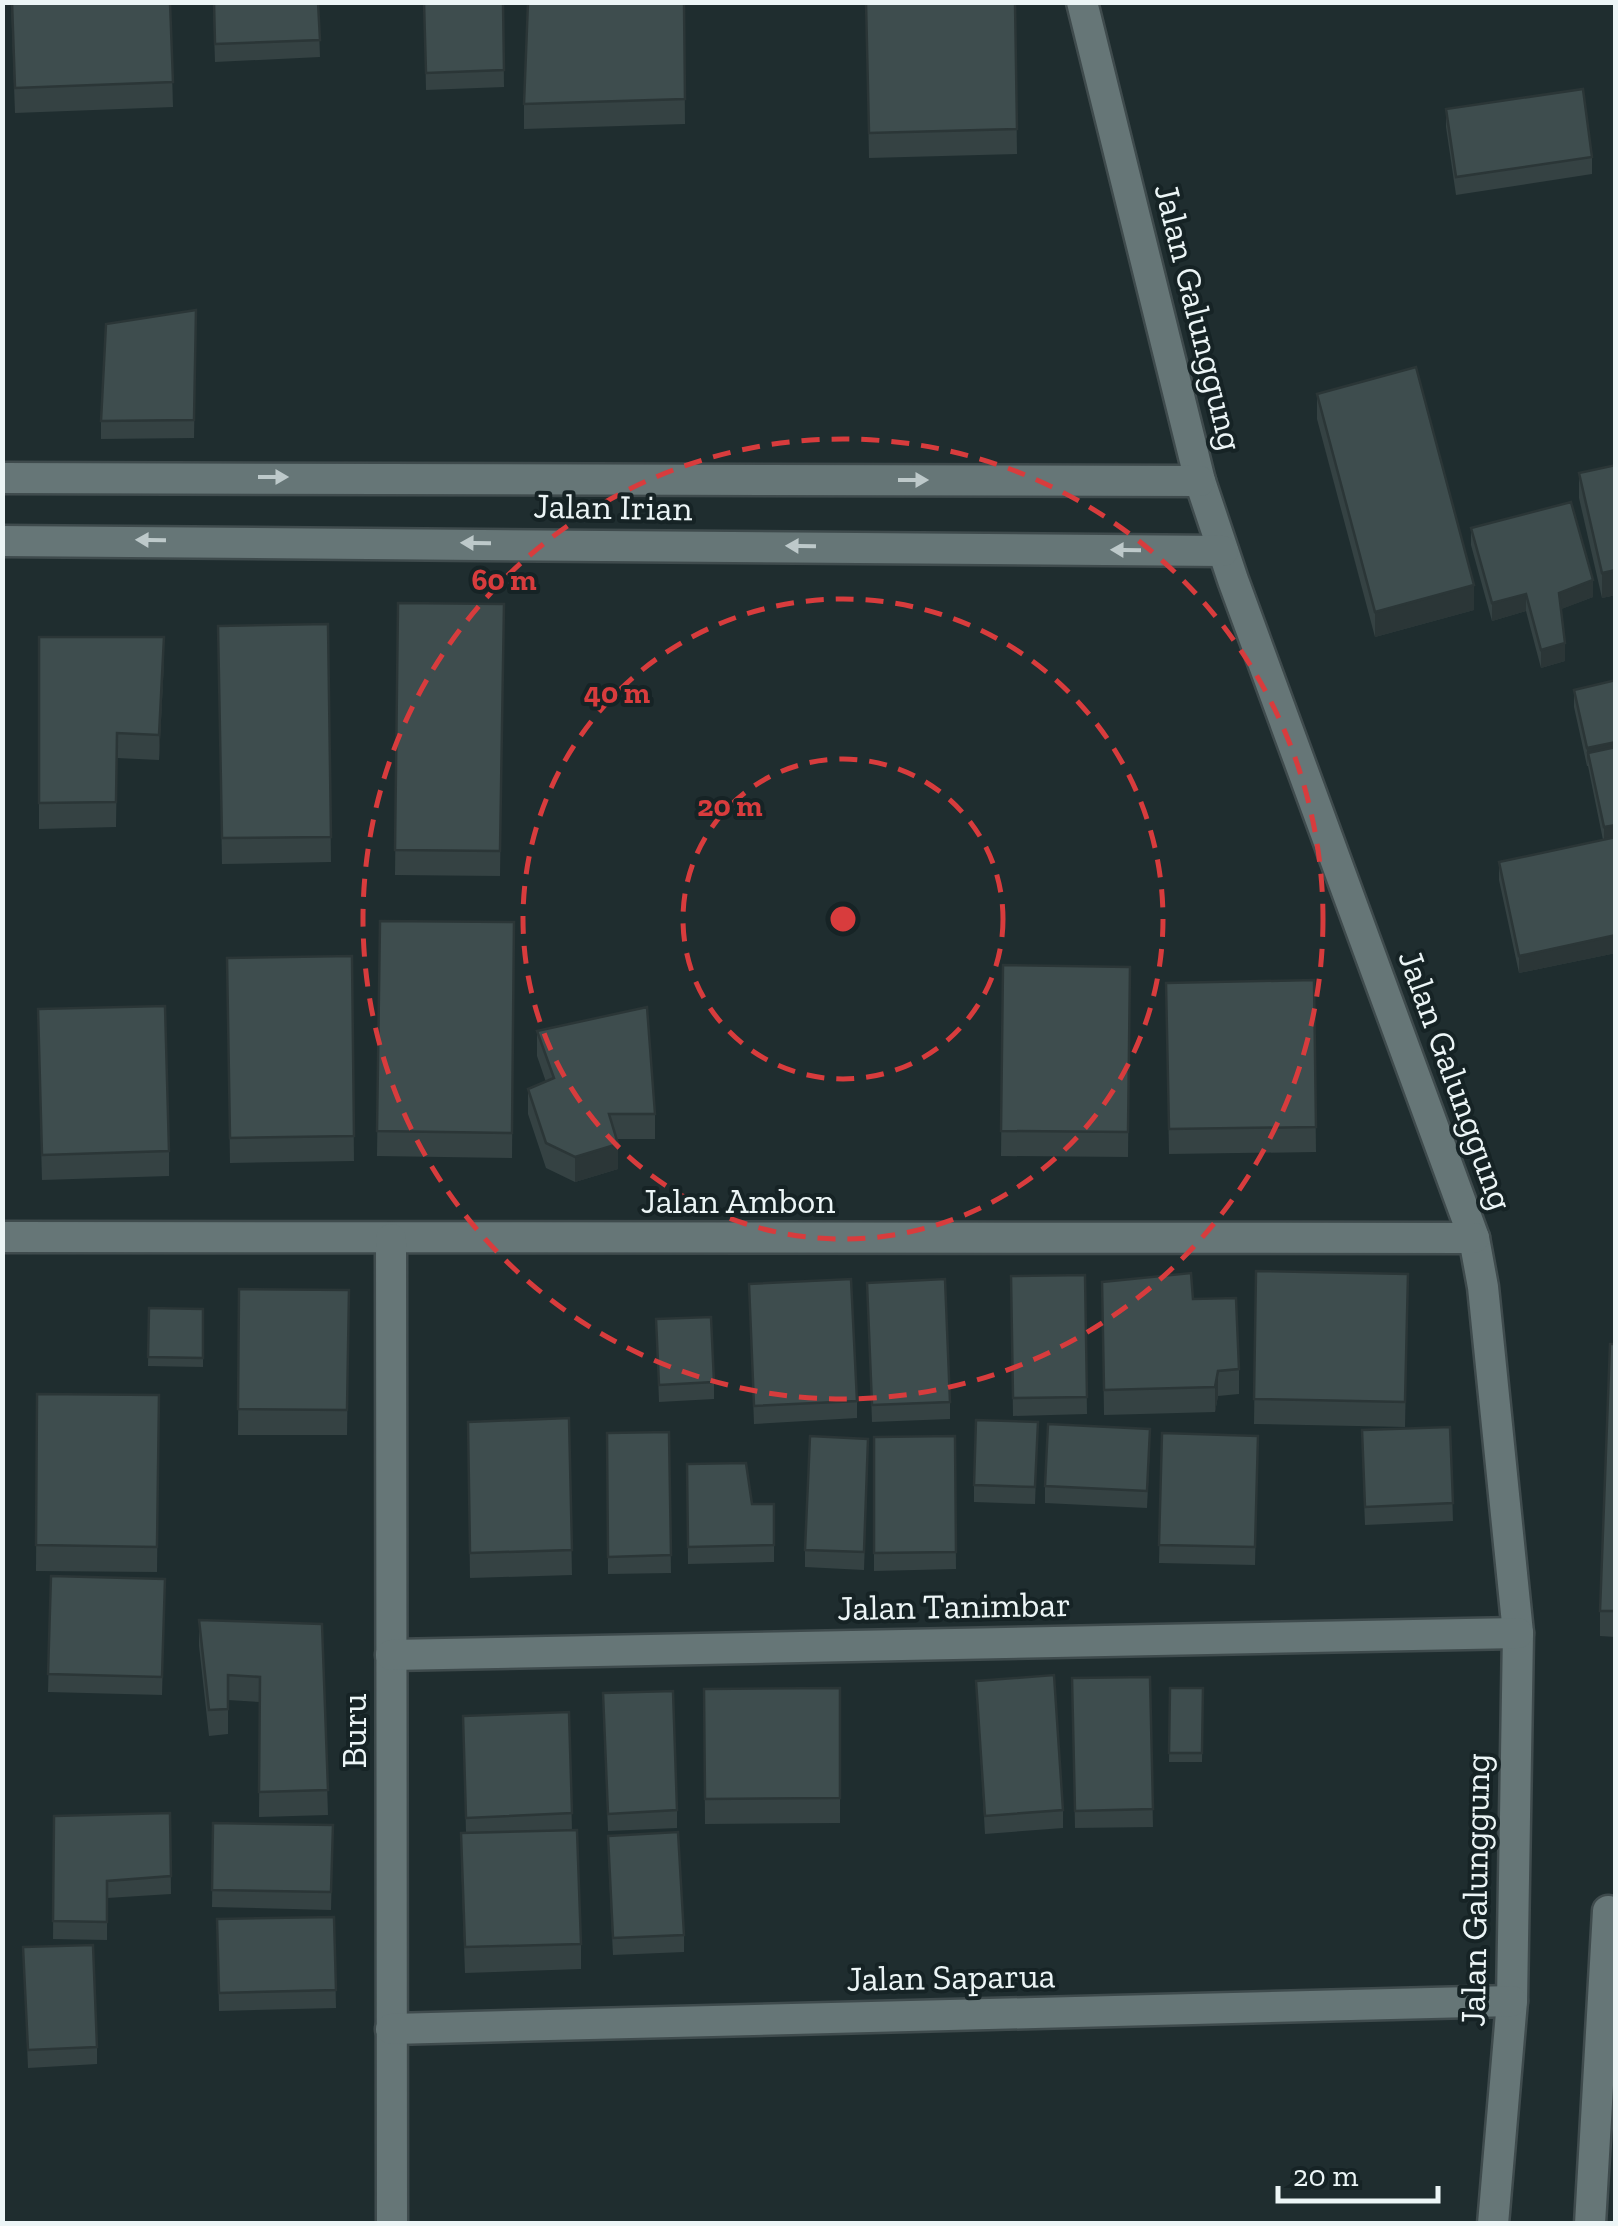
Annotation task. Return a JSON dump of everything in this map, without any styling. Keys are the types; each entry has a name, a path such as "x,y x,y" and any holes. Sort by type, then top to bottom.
{"street":[{"name":"Jalan Galunggung","path":"1082,2 1200,481 1474,1238 1492,1360 1518,1633 1512,2001 1493,2224"},
{"name":"Jalan Irian","path":"2,478 1200,481"},
{"name":"Jalan Irian","path":"2,541 1223,551"},
{"name":"Jalan Ambon","path":"2,1237 1474,1238"},
{"name":"Buru","path":"390,1239 392,2224"},
{"name":"Jalan Tanimbar","path":"391,1655 1518,1633"},
{"path":"1590,2224 1608,1911"},
{"name":"Jalan Saparua","path":"392,2028 1512,2001"}],"building":[{"path":"12,2 170,2 173,82 15,88"},
{"path":"214,2 318,2 320,40 215,44"},
{"path":"424,2 503,2 504,70 426,73"},
{"path":"528,2 684,2 685,99 524,104"},
{"path":"866,2 1015,2 1017,129 869,133"},
{"path":"1583,89 1592,157 1456,177 1446,109"},
{"path":"196,310 194,420 101,421 106,324"},
{"path":"1416,367 1474,585 1375,612 1317,394"},
{"path":"1616,465 1616,570 1602,573 1579,473"},
{"path":"1571,502 1593,580 1559,593 1565,643 1541,650 1526,594 1492,603 1471,528"},
{"path":"398,603 504,604 500,851 395,850"},
{"path":"328,624 331,837 222,838 218,626"},
{"path":"39,637 164,637 159,735 117,733 116,802 39,803"},
{"path":"1616,680 1616,742 1587,748 1574,690"},
{"path":"1616,747 1616,825 1604,827 1588,753"},
{"path":"1616,837 1616,935 1519,956 1499,862"},
{"path":"380,921 514,922 512,1133 377,1131"},
{"path":"352,956 354,1136 230,1138 227,958"},
{"path":"1003,965 1130,967 1128,1132 1001,1131"},
{"path":"1314,980 1316,1127 1169,1129 1166,983"},
{"path":"165,1006 169,1151 42,1155 38,1009"},
{"path":"647,1007 655,1114 609,1114 618,1144 575,1157 546,1143 528,1089 554,1078 537,1031"},
{"path":"1256,1271 1408,1274 1405,1402 1254,1399"},
{"path":"1191,1273 1193,1299 1236,1298 1239,1369 1218,1371 1215,1387 1104,1390 1102,1282"},
{"path":"1085,1275 1087,1397 1013,1398 1011,1276"},
{"path":"851,1279 857,1401 754,1406 749,1284"},
{"path":"945,1279 950,1402 872,1405 867,1283"},
{"path":"239,1289 349,1290 347,1410 238,1409"},
{"path":"149,1308 203,1309 203,1358 148,1357"},
{"path":"711,1317 714,1382 659,1385 656,1319"},
{"path":"1610,1344 1616,1344 1616,1611 1600,1611"},
{"path":"37,1394 159,1395 157,1547 36,1545"},
{"path":"569,1418 572,1550 470,1553 468,1422"},
{"path":"976,1420 1038,1422 1035,1487 974,1485"},
{"path":"1048,1424 1150,1429 1147,1491 1045,1486"},
{"path":"1450,1427 1453,1503 1365,1507 1362,1430"},
{"path":"669,1432 671,1555 608,1557 607,1433"},
{"path":"1162,1433 1258,1436 1255,1547 1159,1545"},
{"path":"810,1436 868,1439 864,1552 805,1550"},
{"path":"955,1436 956,1552 874,1553 874,1437"},
{"path":"746,1463 752,1504 774,1504 774,1545 688,1547 687,1464"},
{"path":"51,1576 165,1579 162,1677 48,1674"},
{"path":"199,1620 322,1624 328,1790 259,1792 260,1677 228,1675 228,1709 209,1710"},
{"path":"1054,1675 1063,1810 985,1816 976,1681"},
{"path":"1150,1677 1153,1809 1075,1811 1072,1678"},
{"path":"840,1688 840,1798 705,1799 704,1689"},
{"path":"1170,1688 1203,1688 1202,1753 1169,1753"},
{"path":"673,1691 677,1810 608,1814 603,1693"},
{"path":"569,1712 572,1813 466,1818 463,1716"},
{"path":"170,1813 171,1876 107,1881 107,1922 53,1921 54,1816"},
{"path":"213,1823 333,1825 331,1892 212,1890"},
{"path":"577,1830 581,1944 465,1947 461,1833"},
{"path":"678,1832 684,1935 613,1938 608,1836"},
{"path":"334,1917 336,1990 219,1993 217,1919"},
{"path":"93,1945 97,2047 28,2050 23,1947"}]}
